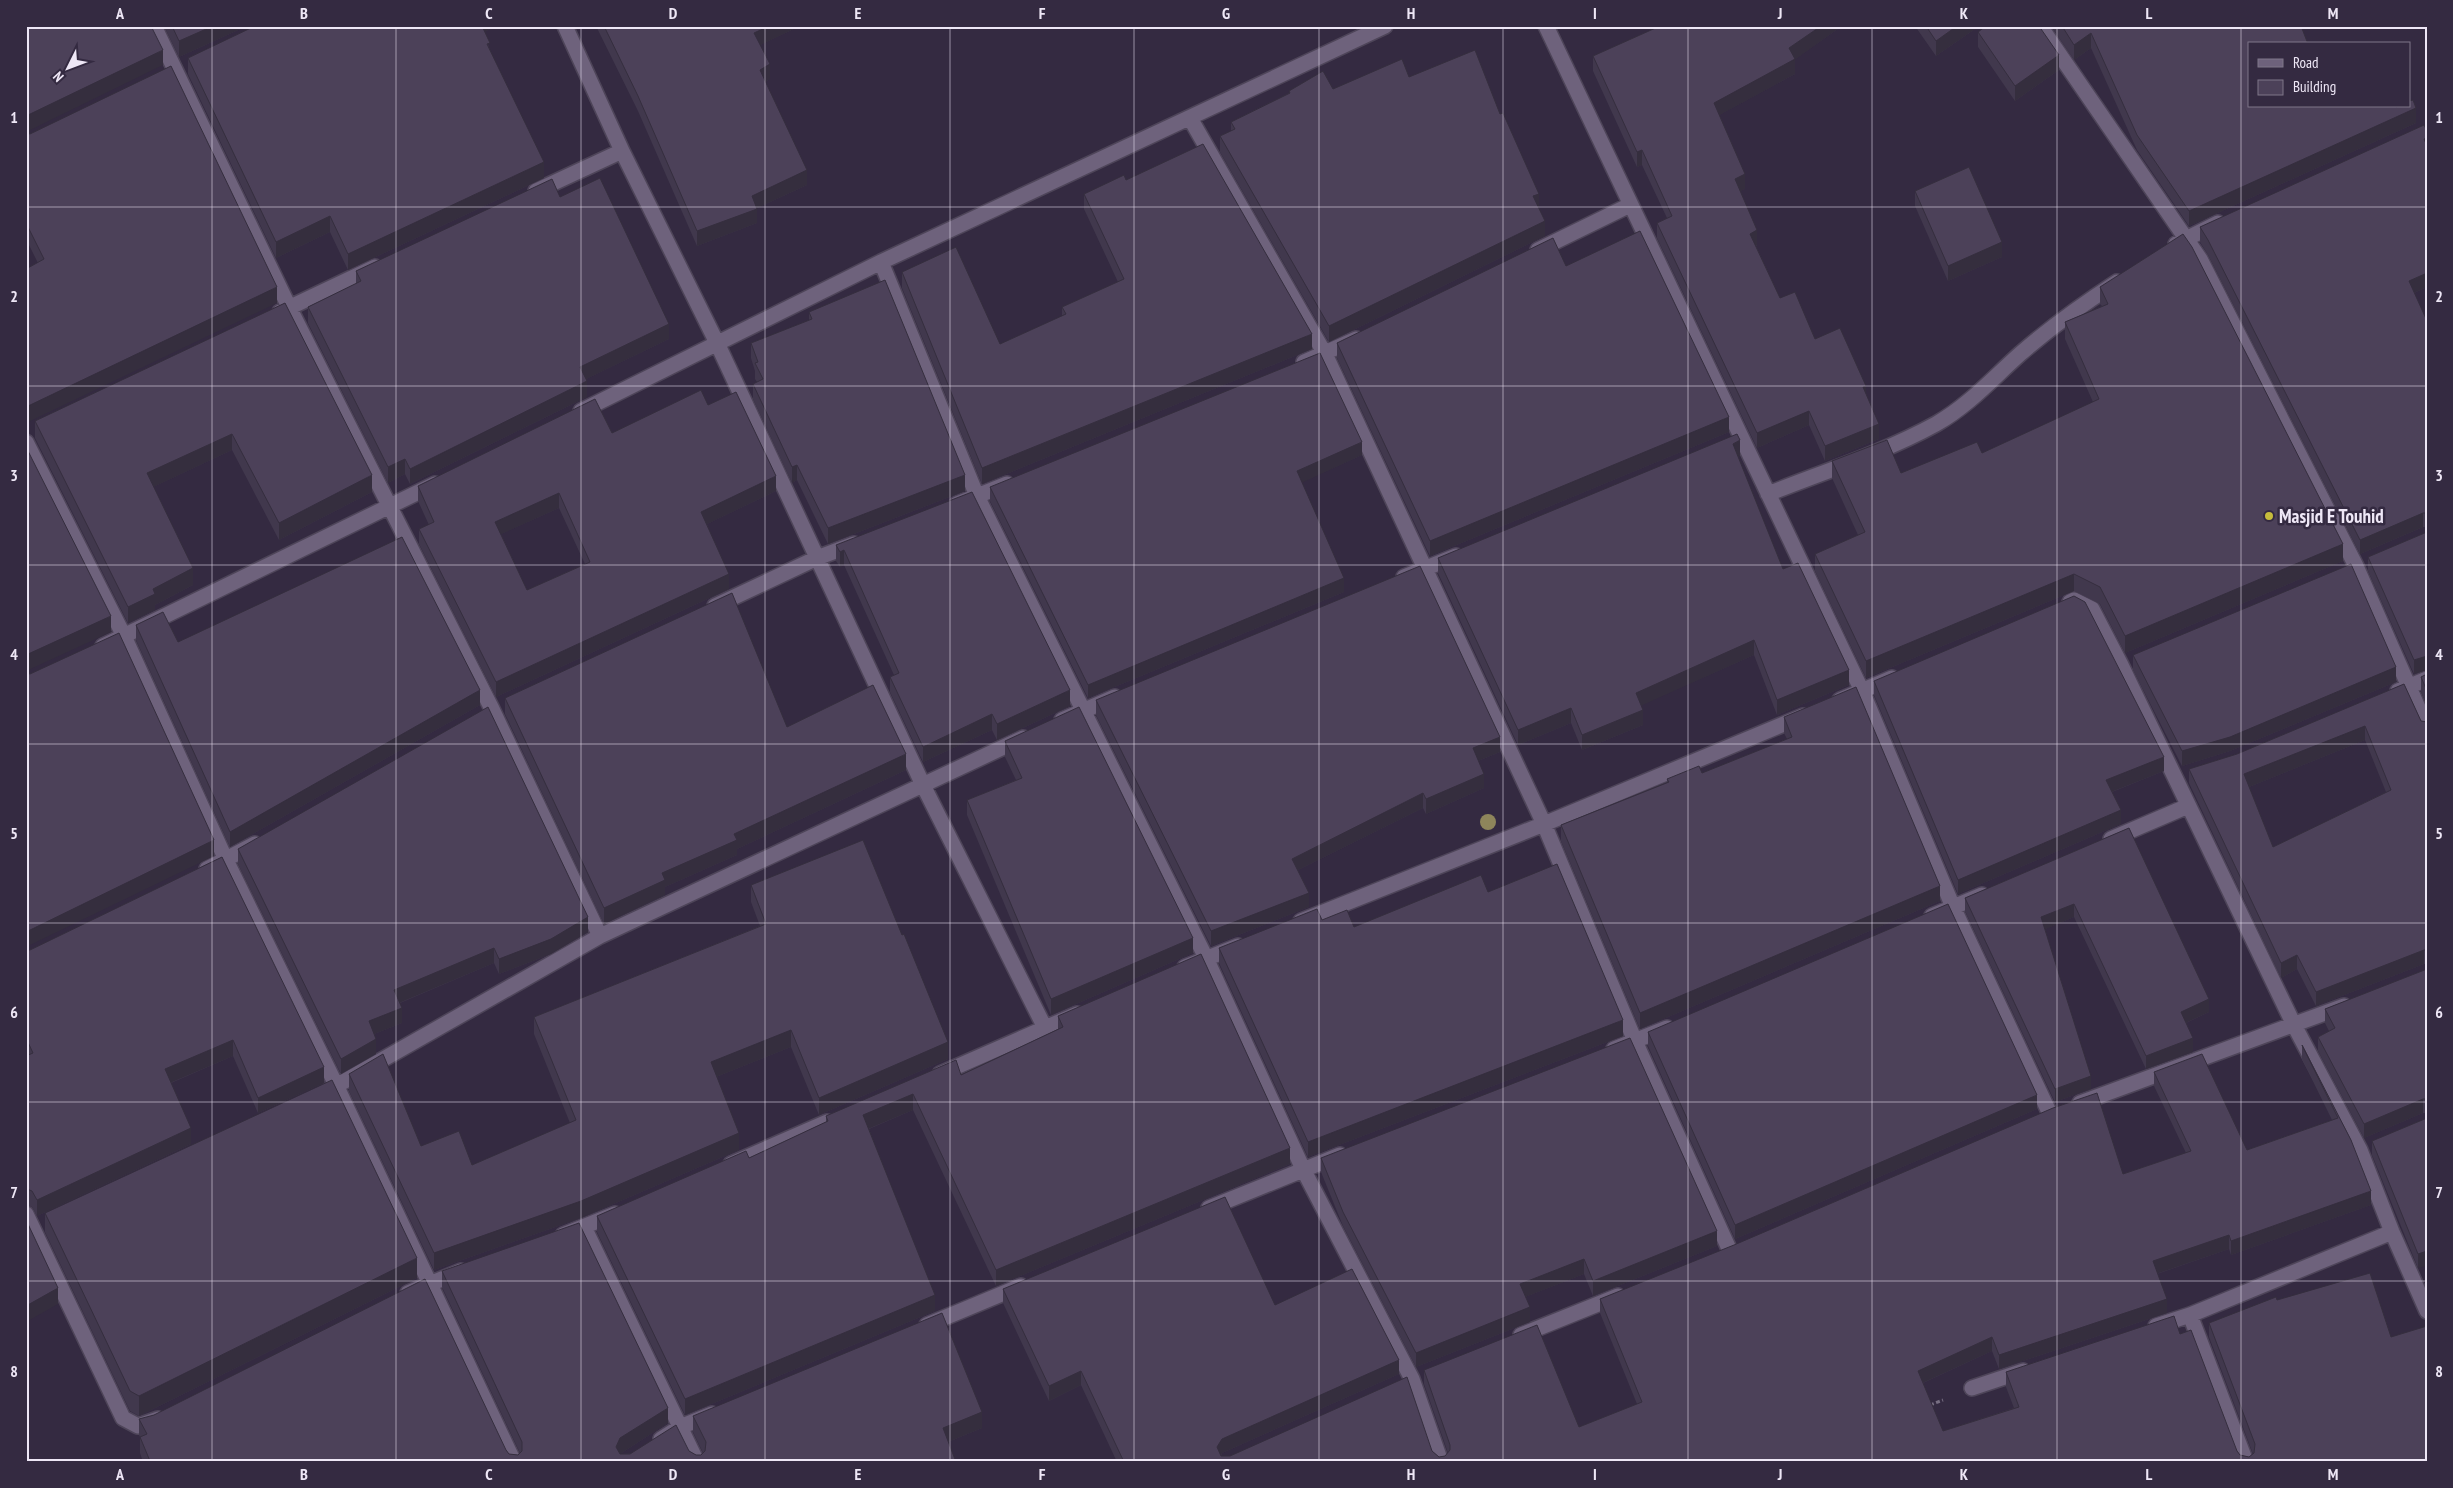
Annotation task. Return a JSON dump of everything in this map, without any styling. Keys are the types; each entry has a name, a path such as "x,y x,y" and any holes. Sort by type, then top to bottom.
{"street":[{"path":"154,26 170,72 390,506 497,707 600,936"},
{"path":"565,26 622,150 717,344 923,785 1045,1028"},
{"path":"567,418 881,262 1385,26"},
{"path":"1546,26 1630,205 1736,440 1768,494 1862,691 1953,908 2060,1111"},
{"path":"2040,26 2200,259 2356,566 2427,728"},
{"path":"170,72 191,62"},
{"path":"1190,118 1325,354 1544,824 1635,1041 1735,1249 1712,1258"},
{"path":"524,197 622,150"},
{"path":"1522,258 1630,205"},
{"path":"2161,254 2185,238 2230,218"},
{"path":"263,320 388,261"},
{"path":"881,262 977,496 1206,958 1302,1169 1412,1379 1441,1462"},
{"path":"1768,494 1888,446 1936,424 1982,392 2019,355 2073,310 2129,274"},
{"path":"1288,369 1325,354 1370,332"},
{"path":"26,442 124,636 226,860 337,1086 514,1462"},
{"path":"89,652 452,475"},
{"path":"941,510 1023,478"},
{"path":"700,613 817,558 870,538"},
{"path":"1387,584 1469,550"},
{"path":"2338,573 2374,558"},
{"path":"2056,607 2074,600 2092,609 2181,775 2188,806 2294,1025 2360,1150 2392,1232 2426,1305"},
{"path":"2121,665 2139,658"},
{"path":"1288,926 1544,824 1906,672"},
{"path":"2380,699 2427,679"},
{"path":"319,1095 600,936 1083,710 1129,691"},
{"path":"475,719 497,707"},
{"path":"2097,845 2188,806"},
{"path":"191,877 269,836"},
{"path":"1917,923 1998,888"},
{"path":"1170,974 1252,940"},
{"path":"2032,1122 2356,1001"},
{"path":"927,1079 1089,1009"},
{"path":"1598,1055 1681,1022"},
{"path":"720,1168 837,1118"},
{"path":"2360,1150 2377,1144"},
{"path":"1193,1215 1302,1169 1358,1148"},
{"path":"548,1240 630,1208"},
{"path":"32,1224 123,1418 138,1426 168,1414"},
{"path":"584,1227 697,1462"},
{"path":"2142,1331 2190,1315 2392,1232"},
{"path":"394,1300 429,1282 475,1266"},
{"path":"909,1332 1037,1279"},
{"path":"1503,1342 1630,1291"},
{"path":"2190,1315 2246,1462"},
{"path":"1972,1388 2038,1366"},
{"path":"1394,1387 1430,1372"},
{"path":"649,1447 680,1427 726,1408"}],"path":[{"path":"1927,1407 1972,1388"}],"building":[{"path":"26,26 151,26 163,50 26,116"},
{"path":"172,26 213,26 179,41"},
{"path":"255,26 482,26 490,43 487,44 544,162 348,254 330,216 276,242 188,58"},
{"path":"604,26 769,26 754,33 770,64 760,70 807,170 752,196 757,209 697,231 638,96"},
{"path":"1660,26 1821,26 1789,48 1795,59 1714,103 1745,174 1735,179 1757,230 1750,234 1780,298 1795,292 1815,339 1840,328 1866,386 1863,387 1879,424 1825,446 1809,411 1757,433 1657,223 1672,216 1642,150 1637,152 1593,56"},
{"path":"1926,26 1957,26 1936,41"},
{"path":"1986,26 2039,26 2059,55 2015,86 1978,32"},
{"path":"2062,26 2301,26 2307,42 2248,42 2248,108 2410,108 2410,101 2413,100 2416,108 2189,211 2137,135 2091,33 2074,45"},
{"path":"1475,50 1500,114 1503,113 1539,194 1533,196 1545,221 1329,326 1220,136 1235,129 1231,122 1290,93 1289,91 1323,71 1333,89 1402,59 1409,77"},
{"path":"171,66 277,287 26,407 26,269 44,259 26,223 26,133 30,134"},
{"path":"2424,125 2427,131 2427,138 2424,139 2427,146 2427,273 2409,281 2427,321 2427,513 2360,540 2200,227"},
{"path":"1203,144 1312,334 982,468 902,272 956,247 1000,344 1066,314 1062,307 1124,279 1084,194 1124,175 1126,180"},
{"path":"1969,167 2002,242 1948,266 1915,191"},
{"path":"600,178 669,324 580,367 587,381 410,469 405,459 388,467 308,307 361,281 356,271 552,179 560,197"},
{"path":"1640,231 1729,417 1430,541 1337,343 1553,238 1566,266"},
{"path":"2183,234 2192,247 2343,544 2125,636 2100,587 2074,574 1866,661 1815,554 1865,532 1832,461 1887,440 1901,473 1977,442 1982,453 2099,399 2065,322 2108,304 2100,287"},
{"path":"885,280 965,475 828,528 797,465 792,467 753,384 763,379 755,363 758,362 751,343 812,319 809,312"},
{"path":"285,303 372,475 279,523 232,434 147,473 193,568 153,589 155,594 128,607 35,421"},
{"path":"1320,353 1362,442 1297,471 1344,578 1088,685 990,487"},
{"path":"701,390 708,405 736,392 776,476 701,512 729,574 496,682 419,529 434,522 418,486 595,399 612,433","holes":["559,493 590,562 527,590 495,522"]},
{"path":"1737,434 1740,440 1733,444 1783,569 1798,563 1849,670 1777,700 1754,640 1636,693 1643,710 1582,735 1571,708 1518,730 1438,558"},
{"path":"26,447 111,616 26,655"},
{"path":"972,492 1070,690 997,724 992,714 923,747 890,677 899,673 844,550 840,552 836,545"},
{"path":"2427,532 2427,656 2414,660 2368,557"},
{"path":"402,537 480,690 230,832 136,625 163,612 178,642"},
{"path":"2351,564 2396,667 2230,737 2182,751 2133,655"},
{"path":"1420,566 1500,737 1473,748 1484,774 1426,799 1423,793 1292,859 1309,893 1211,931 1096,700"},
{"path":"732,593 787,727 873,685 906,754 734,834 737,840 662,873 665,880 604,908 505,698"},
{"path":"2074,596 2085,602 2164,757 2106,780 2121,810 1958,880 1874,681"},
{"path":"119,633 214,840 26,932 26,673 30,674"},
{"path":"2427,674 2427,691 2421,677"},
{"path":"2404,684 2421,721 2427,722 2427,950 2316,992 2297,955 2281,963 2189,769 2237,754","holes":["2365,726 2391,790 2273,847 2244,774"]},
{"path":"1856,687 1940,886 1640,1013 1561,825 1669,782 1667,779 1699,766 1702,773 1792,737 1784,717"},
{"path":"488,707 588,917 551,939 499,959 494,948 394,990 402,1008 369,1021 376,1039 341,1059 238,849"},
{"path":"1079,707 1193,938 1051,999 967,800 1022,778 1005,741"},
{"path":"2129,828 2209,999 2181,1012 2193,1038 2146,1056 2074,904 2041,917 2091,1076 2055,1089 1965,898"},
{"path":"863,840 948,1042 819,1098 791,1030 711,1062 739,1133 581,1201 434,1253 349,1074 383,1054 421,1146 459,1131 472,1165 576,1120 534,1017 766,924 751,885"},
{"path":"222,857 324,1067 258,1098 233,1040 165,1069 191,1128 37,1200 32,1191 26,1189 26,1056 33,1053 26,1038 26,950 30,950"},
{"path":"1557,864 1623,1020 1308,1142 1219,948 1317,909 1322,920 1347,910 1354,927 1481,875 1488,892"},
{"path":"1948,904 2037,1095 1735,1225 1648,1032"},
{"path":"1201,954 1290,1148 996,1270 913,1094 863,1115 935,1295 685,1399 597,1216 746,1151 749,1158 828,1121 826,1116 956,1060 961,1075 1063,1027 1058,1016"},
{"path":"2427,969 2427,1099 2364,1124 2318,1037 2335,1028 2325,1009"},
{"path":"1630,1038 1717,1231 1593,1281 1584,1259 1520,1284 1530,1307 1416,1353 1343,1212 1321,1158"},
{"path":"2302,1045 2351,1140 2371,1191 2231,1241 2229,1235 2153,1261 2167,1299 1999,1355 1992,1337 1918,1371 1943,1431 2019,1407 2006,1372 2174,1316 2180,1334 2191,1330 2237,1451 2240,1455 2249,1457 2254,1453 2255,1444 2209,1323 2276,1297 2277,1300 2370,1273 2391,1337 2427,1326 2427,1462 1124,1462 1081,1371 1049,1386 1003,1289 1225,1197 1275,1305 1352,1269 1399,1360 1222,1439 1217,1447 1221,1456 1230,1456 1407,1377 1432,1451 1439,1457 1445,1456 1450,1450 1450,1445 1424,1370 1537,1325 1579,1427 1642,1402 1600,1299 1734,1245 2053,1108 2097,1093 2123,1174 2191,1151 2154,1072 2202,1054 2247,1150 2338,1118"},
{"path":"332,1080 417,1258 139,1396 130,1391 45,1213"},
{"path":"2427,1118 2427,1251 2418,1254 2372,1141"},
{"path":"579,1223 668,1408 620,1438 616,1447 620,1454 630,1454 676,1425 689,1451 696,1455 701,1455 705,1451 706,1442 693,1416 942,1313 982,1412 943,1428 956,1462 148,1462 150,1461 140,1437 147,1434 139,1419 154,1415 425,1279 506,1450 509,1454 518,1455 522,1451 522,1442 442,1271"},
{"path":"26,1224 28,1224 58,1288 26,1306"}],"place":[{"name":"Masjid E Touhid","path":"2269,516"}]}
